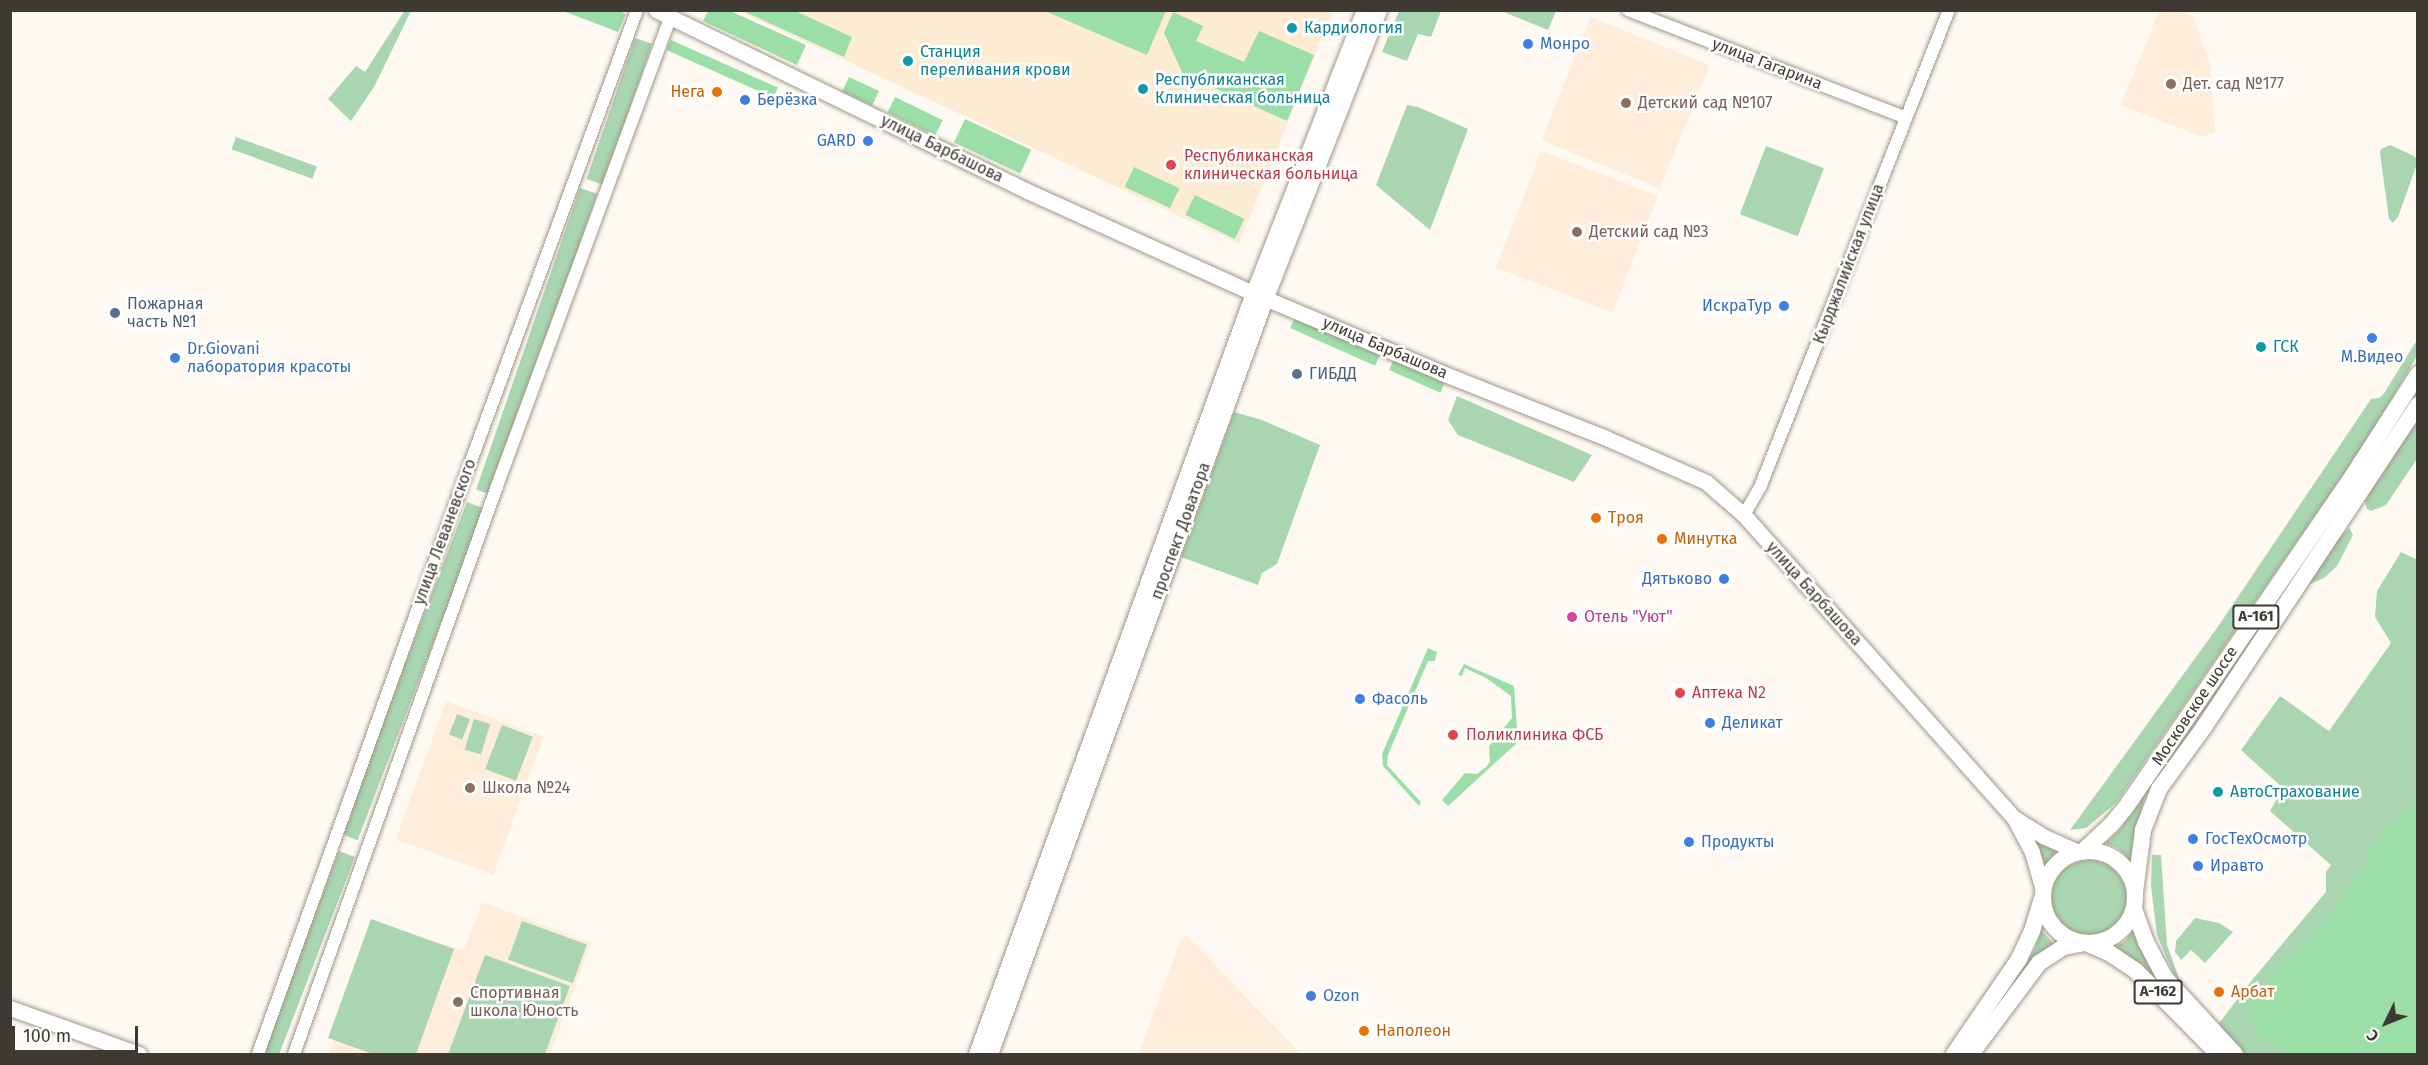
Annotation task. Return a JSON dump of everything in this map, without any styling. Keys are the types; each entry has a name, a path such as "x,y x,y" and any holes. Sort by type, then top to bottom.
{"highway":[{"name":"Московское шоссе","path":"2081,852 2111,825 2126,807 2350,480 2418,374"},
{"name":"Московское шоссе","path":"2134,901 2143,830 2159,789 2204,727 2418,405"},
{"name":"А-161","path":"1954,1054 2019,959 2030,937 2048,875 2058,862 2081,852"},
{"path":"2081,852 2103,853 2120,863 2132,879 2134,901"},
{"path":"2043,893 2045,912 2057,931 2069,939 2085,943"},
{"name":"А-161","path":"1971,1054 2039,963 2064,947 2101,942 2114,937 2128,922 2134,901"},
{"name":"А-162","path":"2134,901 2146,942 2165,978 2235,1054"},
{"name":"А-162","path":"2085,943 2111,954 2136,971 2218,1054"}],"main road":[{"name":"улица Барбашова","path":"656,10 1028,191 1260,295 1678,468 1706,482 1744,515 2014,818 2032,852 2043,893"},
{"name":"проспект Доватора","path":"990,1054 1364,10"},
{"name":"проспект Доватора","path":"976,1054 1260,295 1379,10"},
{"name":"улица Барбашова","path":"2014,818 2045,837 2081,852"},
{"path":"10,1008 139,1054"}],"street":[{"name":"улица Леваневского","path":"258,1054 399,658 637,10"},
{"name":"улица Гагарина","path":"1628,10 1906,118"},
{"name":"Кырджалийская улица","path":"1744,515 1761,486 1948,10"},
{"name":"улица Леваневского","path":"294,1054 506,463 670,18"}],"shaded area":[{"name":"Республиканская клиническая больница","path":"739,11 1333,11 1239,244"},
{"name":"Дет. сад №177","path":"2159,11 2180,11 2193,16 2210,63 2215,132 2202,137 2121,105"},
{"name":"Детский сад №107","path":"1591,17 1710,65 1660,188 1541,140"},
{"name":"Детский сад №3","path":"1541,151 1658,196 1613,312 1496,268"},
{"name":"Школа №24","path":"446,701 544,737 493,875 396,839"},
{"name":"Спортивная школа Юность","path":"482,902 591,943 550,1054 329,1054 375,923 464,950"},
{"path":"1187,936 1301,1054 1139,1054 1181,938"}],"green space":[{"path":"405,10 411,11 374,87 351,121 328,99 356,66 365,72"},
{"path":"1556,10 1548,30 1501,11"},
{"path":"563,11 619,11 626,14 618,32"},
{"path":"708,11 730,11 806,45 797,65 703,21"},
{"path":"743,11 795,11 852,37 844,57"},
{"path":"1045,11 1166,11 1147,55"},
{"path":"1399,11 1441,11 1431,37 1418,34 1407,61 1382,52"},
{"path":"1173,12 1203,26 1196,41 1244,62 1259,31 1314,55 1287,121 1183,74 1164,33"},
{"path":"635,38 652,44 604,185 586,179"},
{"path":"671,40 778,88 773,98 667,50"},
{"path":"849,77 879,91 872,105 842,92"},
{"path":"895,97 943,120 935,136 888,112"},
{"path":"1407,105 1418,107 1468,129 1430,230 1376,185"},
{"path":"965,119 1031,150 1020,173 954,143"},
{"path":"236,137 317,166 312,179 232,149"},
{"path":"2390,145 2414,156 2418,161 2398,217 2393,223 2389,219 2380,153 2381,149"},
{"path":"1766,146 1824,168 1798,236 1740,214"},
{"path":"1134,167 1179,188 1170,208 1125,187"},
{"path":"580,188 597,194 493,495 476,490"},
{"path":"1195,195 1244,219 1235,239 1185,215"},
{"path":"1295,317 1380,355 1375,366 1290,328"},
{"path":"2417,340 2417,356 2367,440 2116,803 2086,828 2070,830 2217,628 2371,399 2383,395"},
{"path":"1394,359 1445,382 1440,393 1389,370"},
{"path":"1457,396 1592,455 1574,482 1458,435 1448,420"},
{"path":"1234,412 1262,420 1320,445 1277,564 1262,573 1258,585 1181,557"},
{"path":"2417,414 2417,459 2386,505 2371,511 2367,509 2365,501"},
{"path":"467,502 485,509 358,840 340,833"},
{"path":"2349,528 2353,535 2337,566 2324,578 2305,586 2339,538"},
{"path":"2401,552 2418,560 2417,1054 2244,1054 2217,1026 2252,980 2326,892 2326,872 2331,865 2270,811 2283,788 2241,750 2280,696 2329,731 2391,643 2375,617 2377,591"},
{"path":"1428,648 1437,652 1435,661 1428,661 1388,755 1387,765 1421,802 1419,806 1383,766 1382,754"},
{"path":"1464,664 1514,686 1518,742 1448,806 1442,800 1465,773 1477,774 1486,767 1490,762 1489,746 1512,718 1511,696 1486,678 1465,668 1462,676 1458,675"},
{"path":"457,714 470,719 462,740 449,735"},
{"path":"474,719 490,724 481,755 465,750"},
{"path":"502,725 533,737 516,781 485,769"},
{"path":"2145,794 2135,838 2133,863 2118,848 2106,843 2121,828"},
{"path":"2417,802 2417,1054 2288,1054 2259,1036 2246,1007 2334,910 2381,835"},
{"path":"2025,833 2058,850 2043,869"},
{"path":"339,851 355,857 279,1054 262,1052"},
{"path":"2152,855 2161,855 2167,945 2180,981 2176,979 2157,935 2151,886"},
{"path":"2082,860 2096,860 2110,866 2121,877 2127,891 2124,913 2116,925 2096,936 2082,936 2068,930 2057,919 2051,905 2051,891 2057,877 2068,866"},
{"path":"2195,918 2219,923 2233,932 2205,963 2191,950 2181,960 2175,952 2176,941"},
{"path":"371,919 454,949 416,1054 373,1054 328,1038"},
{"path":"522,921 587,945 573,983 508,960"},
{"path":"2135,928 2167,993 2113,948 2125,941"},
{"path":"2041,930 2054,944 2027,967 2025,966 2035,949"},
{"path":"485,955 570,986 545,1054 448,1054"}],"place":[{"name":"Кардиология","path":"1292,28"},
{"name":"Монро","path":"1528,44"},
{"name":"Станция переливания крови","path":"908,61"},
{"name":"Дет. сад №177","path":"2171,84"},
{"name":"Республиканская Клиническая больница","path":"1143,89"},
{"name":"Нега","path":"717,92"},
{"name":"Берёзка","path":"745,100"},
{"name":"Детский сад №107","path":"1626,103"},
{"name":"GARD","path":"868,141"},
{"name":"Республиканская клиническая больница","path":"1171,165"},
{"name":"Детский сад №3","path":"1577,232"},
{"name":"ИскраТур","path":"1784,306"},
{"name":"Пожарная часть №1","path":"115,313"},
{"name":"М.Видео","path":"2372,338"},
{"name":"ГСК","path":"2261,347"},
{"name":"Dr.Giovani лаборатория красоты","path":"175,358"},
{"name":"ГИБДД","path":"1297,374"},
{"name":"Троя","path":"1596,518"},
{"name":"Минутка","path":"1662,539"},
{"name":"Дятьково","path":"1724,579"},
{"name":"Отель \"Уют\"","path":"1572,617"},
{"name":"Аптека N2","path":"1680,693"},
{"name":"Фасоль","path":"1360,699"},
{"name":"Деликат","path":"1710,723"},
{"name":"Поликлиника ФСБ","path":"1453,735"},
{"name":"Школа №24","path":"470,788"},
{"name":"АвтоСтрахование","path":"2218,792"},
{"name":"ГосТехОсмотр","path":"2193,839"},
{"name":"Продукты","path":"1689,842"},
{"name":"Иравто","path":"2198,866"},
{"name":"Арбат","path":"2219,992"},
{"name":"Ozon","path":"1311,996"},
{"name":"Спортивная школа Юность","path":"458,1002"},
{"name":"Наполеон","path":"1364,1031"}]}
